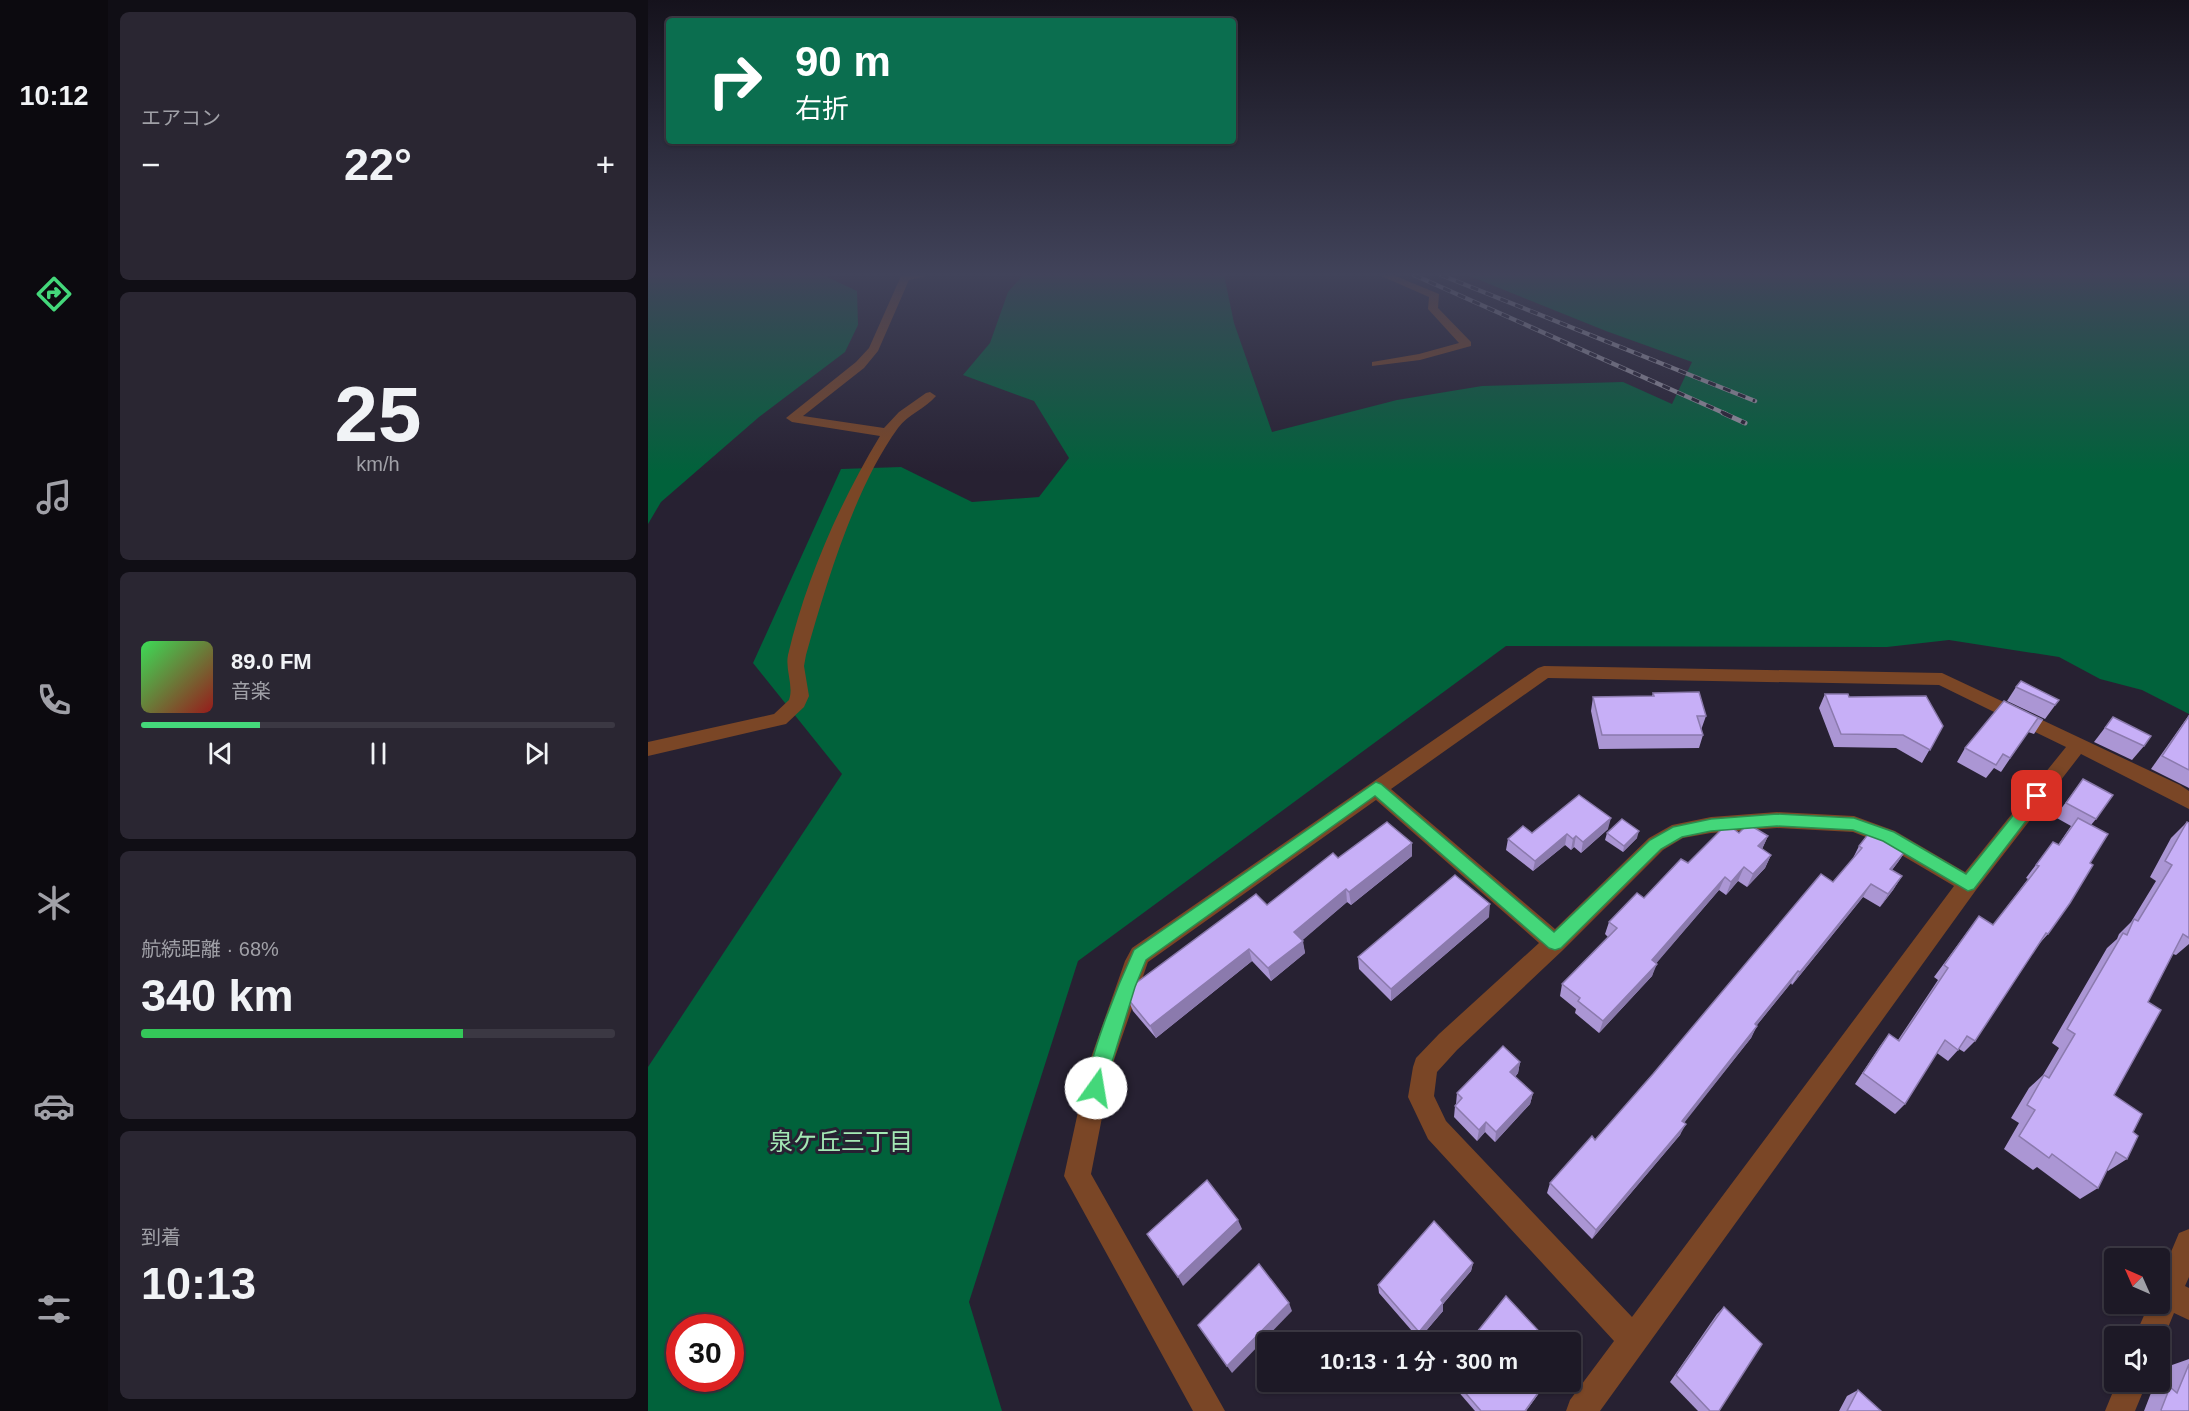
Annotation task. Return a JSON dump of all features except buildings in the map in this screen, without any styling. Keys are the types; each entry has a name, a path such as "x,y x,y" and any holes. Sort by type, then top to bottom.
{"street":[{"path":"877,341 874,349 860,365 792,418 889,433"},
{"path":"1376,364 1420,357 1467,344 1464,341"},
{"path":"648,749 780,719 797,708 800,699 796,659 837,533 892,426 930,396"},
{"path":"1210,1411 1077,1176 1100,1066 1133,968 1140,955 1544,672 1942,679 2173,790 2189,801"},
{"path":"1581,1411 1968,884 2079,744"},
{"path":"1376,788 1555,943"},
{"path":"1634,1339 1437,1130 1421,1096 1425,1067 1448,1042 1555,943 1656,844 1679,831 1711,825 1777,820 1854,824 1888,837 1968,884"},
{"path":"2158,1326 2179,1299 2189,1243"},
{"path":"2120,1411 2128,1392"}],"green space":[{"path":"648,341 850,341 845,352 759,417 661,502 648,524"},
{"path":"991,341 1240,341 1272,432 1397,400 1482,386 1623,382 1672,404 1692,362 1633,341 2189,341 2189,714 2142,690 2100,679 2059,657 1949,640 1887,647 1506,646 1078,961 969,1302 1002,1411 648,1411 648,1067 842,774 753,663 841,469 901,467 972,502 1039,497 1069,458 1034,401 963,375"}],"railway":[{"path":"1562,341 1726,414"},
{"path":"1605,341 1755,401"},
{"path":"1723,413 1745,423"}],"district":[{"name":"泉ケ丘三丁目","path":"841,1142"}],"route":[{"path":"1096,1088 1100,1066 1126,987 1140,955 1376,788 1555,943 1656,844 1679,831 1711,825 1777,820 1854,824 1888,837 1968,884 2037,796"}]}
